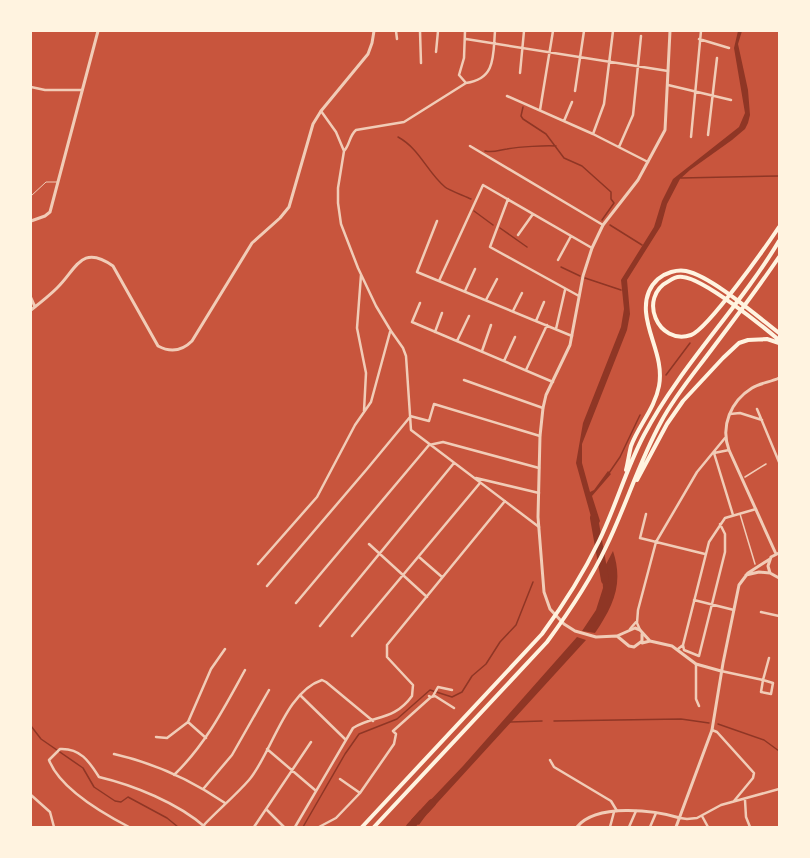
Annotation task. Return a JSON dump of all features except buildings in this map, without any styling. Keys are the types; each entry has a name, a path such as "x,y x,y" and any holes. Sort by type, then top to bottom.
{"highway":[{"path":"779,227 768,243 699,330 691,335 674,335 662,329 655,320 652,310 655,296 660,287 676,277 683,277 694,280 717,294 759,324 779,340"},
{"path":"362,827 542,634 574,588 600,540 623,480 644,435 669,392 744,293 779,241"},
{"path":"374,827 547,642 583,592 607,547 625,501 662,420 676,397 751,298 779,257"},
{"path":"623,480 632,446 656,396 659,386 659,360 646,311 646,300 655,282 662,276 675,271 685,270 696,273 721,289 779,333"},
{"path":"625,501 667,424 683,401 723,358 739,343 748,340 767,339 779,343"}],"street":[{"path":"31,221 45,216 50,212 98,31"},
{"path":"31,310 58,287 74,265 82,260 95,258 105,260 113,266 118,273 158,346 166,350 176,351 187,347 252,243 280,218 289,207 313,124 321,110 364,60 370,49 374,31"},
{"path":"396,31 397,39"},
{"path":"420,31 421,62"},
{"path":"436,52 438,31"},
{"path":"465,31 466,39 464,58 459,75 466,83"},
{"path":"344,151 347,148 352,134 356,130 404,122 466,83 474,82 490,71 494,31"},
{"path":"520,73 524,31"},
{"path":"540,110 551,52 553,31"},
{"path":"575,91 584,31"},
{"path":"593,134 604,104 613,31"},
{"path":"670,31 665,130 635,184 603,225 592,248 583,276 572,336 567,354 553,382 543,408 540,436 539,527 544,594 554,614 570,628 588,636 616,636 629,630 637,629 650,641 672,646 678,649 696,664 721,671 763,680 773,683 771,694 761,692 763,680 769,658"},
{"path":"690,137 701,31"},
{"path":"619,147 633,115 641,36"},
{"path":"466,39 668,70"},
{"path":"699,39 730,48"},
{"path":"708,135 717,58"},
{"path":"668,85 731,100"},
{"path":"31,87 45,90 82,90"},
{"path":"506,96 593,134 648,162"},
{"path":"564,121 572,102"},
{"path":"321,110 336,132 344,151 338,203 341,224 362,275 391,331 403,348 406,356 412,430 428,445 539,527"},
{"path":"470,146 603,225"},
{"path":"439,280 483,185 592,248"},
{"path":"508,199 490,247 565,290 579,296"},
{"path":"518,235 533,214"},
{"path":"437,221 417,272 572,336"},
{"path":"558,260 571,236"},
{"path":"465,291 475,269"},
{"path":"362,275 357,328 366,373 364,412"},
{"path":"486,300 497,278"},
{"path":"556,329 565,290"},
{"path":"513,311 522,293"},
{"path":"31,298 35,306"},
{"path":"536,321 544,302"},
{"path":"420,303 412,322 553,382"},
{"path":"435,332 442,313"},
{"path":"457,341 469,316"},
{"path":"482,351 492,325"},
{"path":"526,370 547,325"},
{"path":"258,564 317,497 370,402 391,331"},
{"path":"504,361 515,337"},
{"path":"626,643 624,636 638,619 656,542 697,472 725,438 730,414 736,402 754,387 779,378"},
{"path":"464,380 543,408"},
{"path":"410,416 429,421 434,404 540,436"},
{"path":"757,409 778,455 779,462"},
{"path":"730,414 740,413 762,420"},
{"path":"267,586 367,470 410,416"},
{"path":"676,827 712,730 721,671 739,585 745,576 757,566 777,554 729,450 725,438"},
{"path":"296,603 428,445 443,442 540,468"},
{"path":"714,453 729,450"},
{"path":"714,453 733,515"},
{"path":"320,626 454,463"},
{"path":"745,477 766,464"},
{"path":"473,477 539,493"},
{"path":"352,636 480,483"},
{"path":"295,827 352,728 359,724 389,715 412,696 414,690 412,683 388,659 386,650 388,644 505,501"},
{"path":"720,524 725,534 725,552 699,656 688,653 684,650 683,645 709,542 720,524 725,518 756,509"},
{"path":"740,513 755,564"},
{"path":"646,514 640,538 705,554"},
{"path":"369,544 427,597"},
{"path":"419,556 442,578"},
{"path":"770,559 768,566 770,572"},
{"path":"745,576 759,572 770,572 779,578"},
{"path":"694,600 734,610"},
{"path":"762,612 779,616"},
{"path":"638,619 643,639 639,645"},
{"path":"616,636 632,647 650,641"},
{"path":"678,649 683,645"},
{"path":"156,737 167,738 188,722 211,669 225,649"},
{"path":"696,664 696,699 699,706"},
{"path":"174,775 194,755 206,738 245,670"},
{"path":"129,827 88,804 53,770 49,760 60,749 70,748 88,760 98,777 117,781 156,797 197,820 204,826 249,779 285,715 301,696 316,682 322,680 373,721"},
{"path":"319,827 336,818 360,793 394,744 396,734 393,731 432,696 437,689 440,687 452,690"},
{"path":"204,788 232,755 269,690"},
{"path":"301,696 346,740"},
{"path":"432,696 454,708"},
{"path":"188,722 206,738"},
{"path":"712,730 717,732 754,773 753,778 734,801"},
{"path":"254,827 267,810 311,742"},
{"path":"267,749 316,790"},
{"path":"114,754 143,760 204,788 225,803"},
{"path":"550,760 554,767 611,801 616,811 610,827"},
{"path":"340,779 360,793"},
{"path":"577,827 584,819 616,811 656,813 692,820 734,801 744,800 779,790"},
{"path":"31,796 50,812 54,827"},
{"path":"744,800 746,817 750,827"},
{"path":"267,810 284,827"},
{"path":"630,827 636,811"},
{"path":"650,827 656,813"},
{"path":"702,816 708,827"}],"lane":[{"path":"31,196 46,182 58,182"}],"shaded area":[{"path":"738,31 742,31 738,44 748,90 750,115 748,123 745,129 732,140 690,170 680,179 667,204 661,226 627,280 630,314 627,330 582,444 582,463 590,492 594,490 608,471 611,474 592,496 600,521 595,531 576,463 583,423 621,327 624,309 621,280 654,227 662,201 673,179 739,127 745,113 734,48"},
{"path":"613,551 616,563 617,584 612,604 595,633 582,631 596,610 603,588 602,572"},
{"path":"577,637 586,640 428,813 423,808 463,766"},
{"path":"420,810 426,815 419,825 411,820"}],"waterway":[{"path":"523,107 521,116 523,119 546,134 564,158 582,166 611,192 611,199 614,203 602,220"},
{"path":"398,137 406,142 418,154 433,175 445,187 471,199"},
{"path":"485,151 494,152 532,146 556,146"},
{"path":"681,178 779,176"},
{"path":"474,211 493,225"},
{"path":"610,225 642,245"},
{"path":"500,228 527,247"},
{"path":"561,267 580,276"},
{"path":"585,278 621,290"},
{"path":"666,375 690,343"},
{"path":"609,473 620,457 640,415"},
{"path":"594,518 605,580"},
{"path":"303,827 345,754 359,734 397,719 430,690 452,697 462,692 472,676 486,664 500,642 516,625 533,582"},
{"path":"554,721 681,719 709,723"},
{"path":"510,722 542,721"},
{"path":"718,724 764,740 779,751"},
{"path":"31,726 41,739 83,768 94,787 115,801 121,802 128,797 167,818 178,827"},
{"path":"410,827 432,803"}]}
